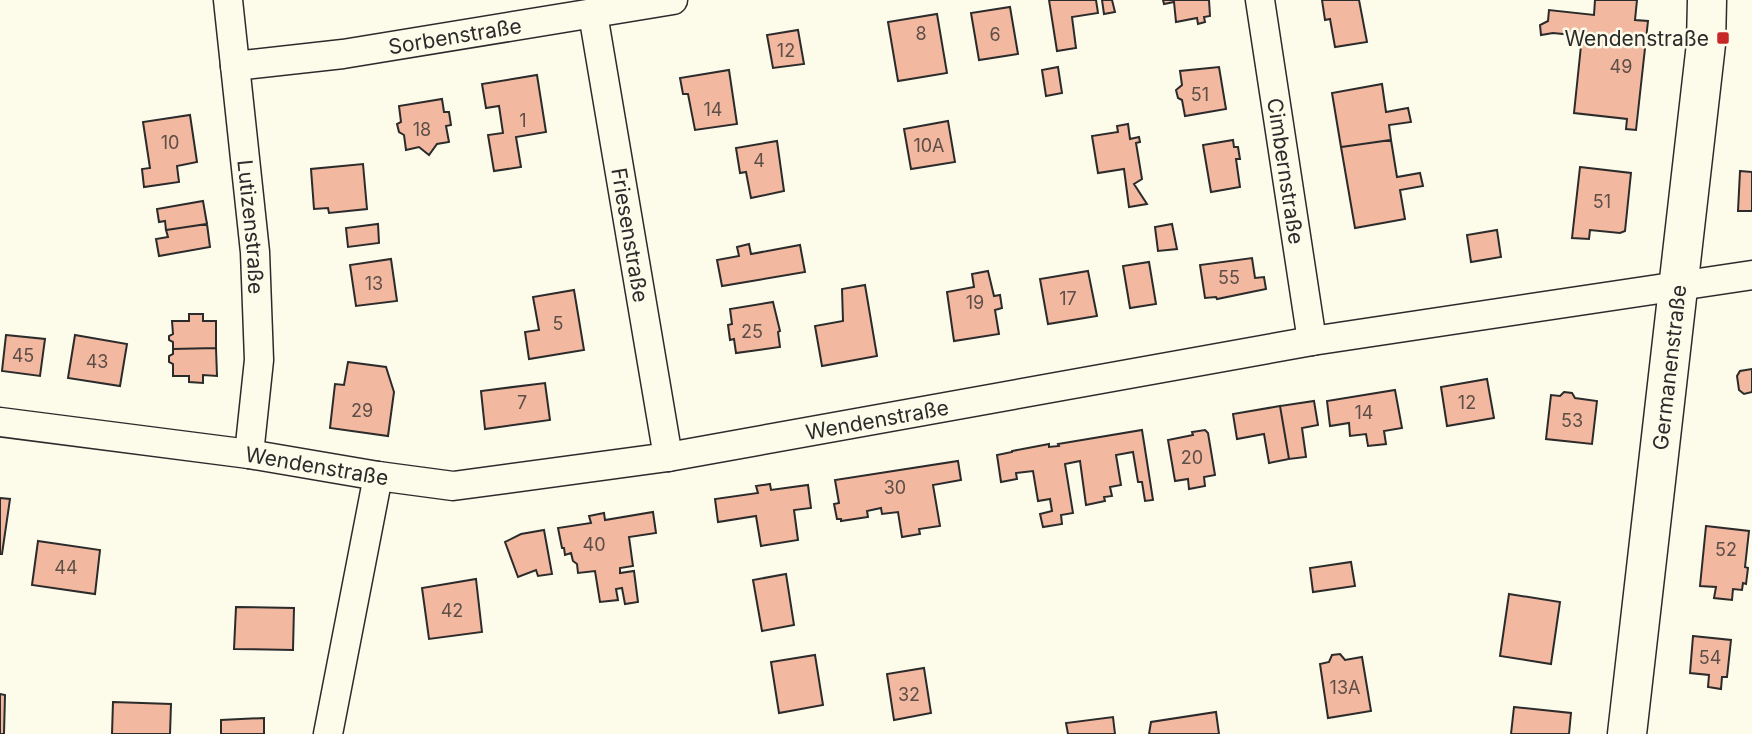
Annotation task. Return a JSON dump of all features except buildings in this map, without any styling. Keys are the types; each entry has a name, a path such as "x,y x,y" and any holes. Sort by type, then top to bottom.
{"street":[{"name":"Lutizenstraße","path":"228,0 255,252 259,360 249,454"},
{"name":"Sorbenstraße","path":"235,66 343,54 673,0"},
{"name":"Cimbernstraße","path":"1260,0 1312,341"},
{"name":"Germanenstraße","path":"1627,734 1706,44 1707,0"},
{"name":"Friesenstraße","path":"593,14 668,457"},
{"name":"Wendenstraße","path":"0,422 249,454 453,486 668,457 1312,341 1752,275"},
{"path":"328,734 378,476"}],"place":[{"name":"Wendenstraße","path":"1723,38"}]}
